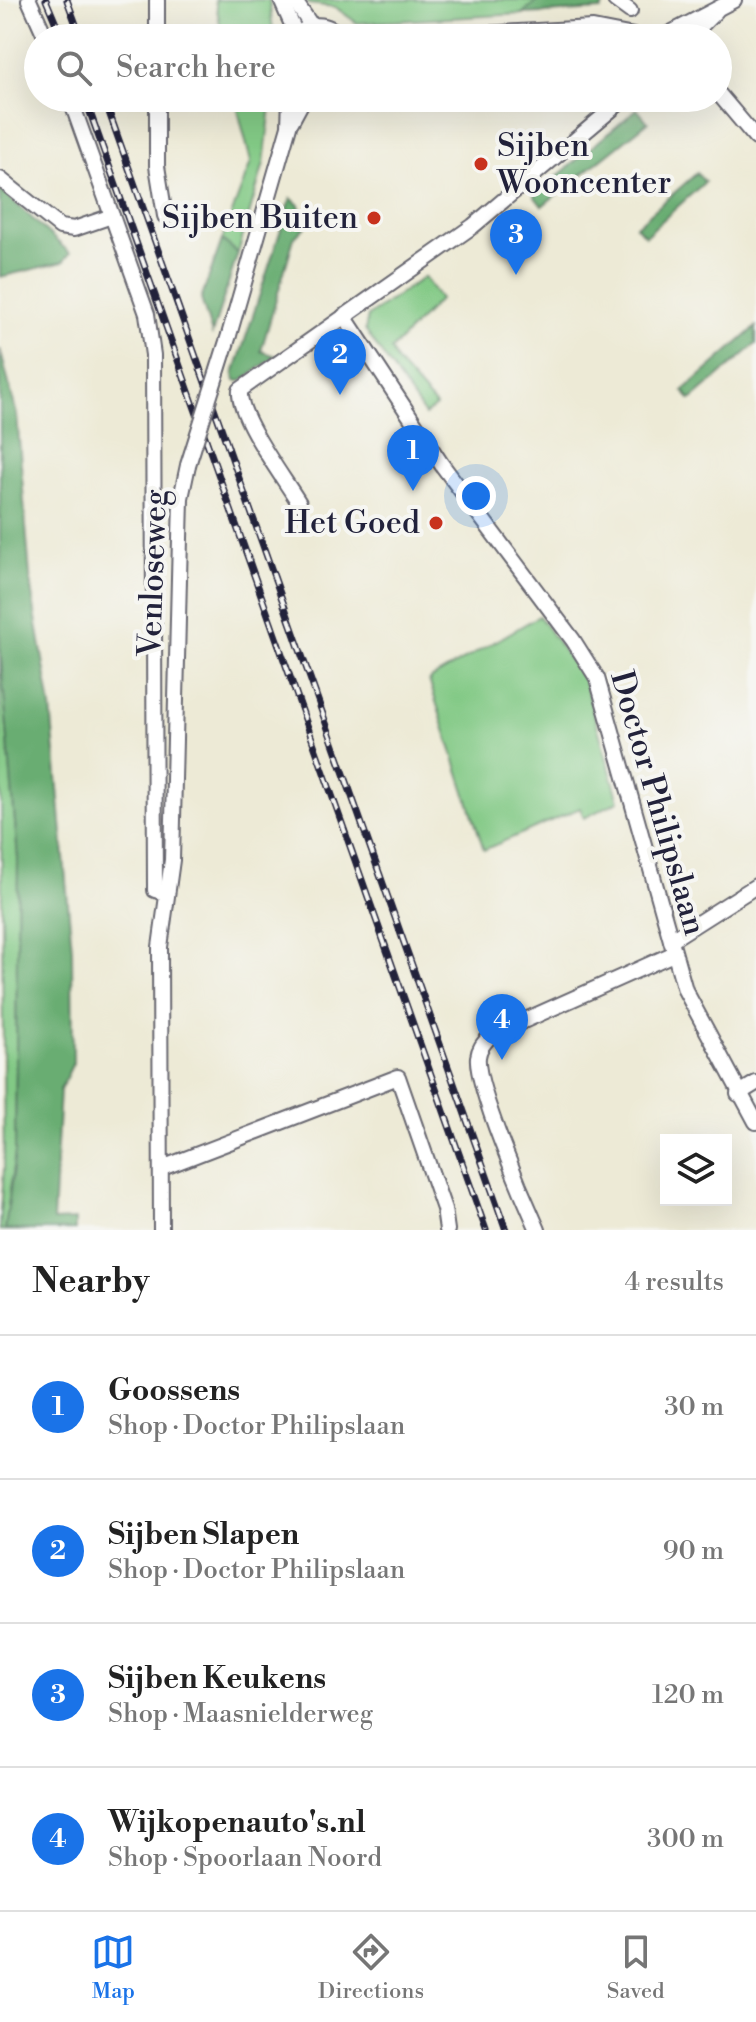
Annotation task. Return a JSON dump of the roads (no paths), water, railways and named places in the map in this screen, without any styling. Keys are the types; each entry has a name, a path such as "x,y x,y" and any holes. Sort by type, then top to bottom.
{"street":[{"path":"29,0 40,24"},
{"path":"157,0 157,24"},
{"path":"281,0 291,24"},
{"path":"294,0 310,24"},
{"path":"615,0 630,11"},
{"path":"703,24 734,0"},
{"path":"686,24 716,11"},
{"path":"732,110 756,138"},
{"path":"0,179 60,227 74,229 112,216 75,112"},
{"path":"157,112 157,166 165,216"},
{"name":"Venloseweg","path":"289,126 290,112"},
{"name":"Venloseweg","path":"161,1230 160,947 172,860 181,498 188,465 289,126 296,112"},
{"path":"299,503 248,420 238,400 240,390 473,226 608,112"},
{"name":"Venloseweg","path":"112,216 147,314 153,355 155,890 166,893"},
{"name":"Doctor Philipslaan","path":"344,316 442,465 573,640 597,678 685,990 738,1094 756,1122"},
{"path":"538,1230 511,1168 477,1062 479,1049 490,1036 672,947 756,886"},
{"path":"162,1168 398,1077 444,1209 447,1230"},
{"path":"738,1094 756,1083"}],"railway":[{"path":"46,0 56,24"},
{"path":"67,0 76,24"},
{"path":"90,112 486,1230"},
{"path":"109,112 506,1230"}],"place":[{"name":"Sijben Wooncenter","path":"481,164"},
{"name":"Sijben Buiten","path":"374,218"},
{"name":"Sijben Keukens","path":"516,275"},
{"name":"Sijben Slapen","path":"340,395"},
{"name":"Goossens","path":"413,491"},
{"name":"Het Goed","path":"436,523"},
{"name":"Wijkopenauto's.nl","path":"502,1060"}]}
